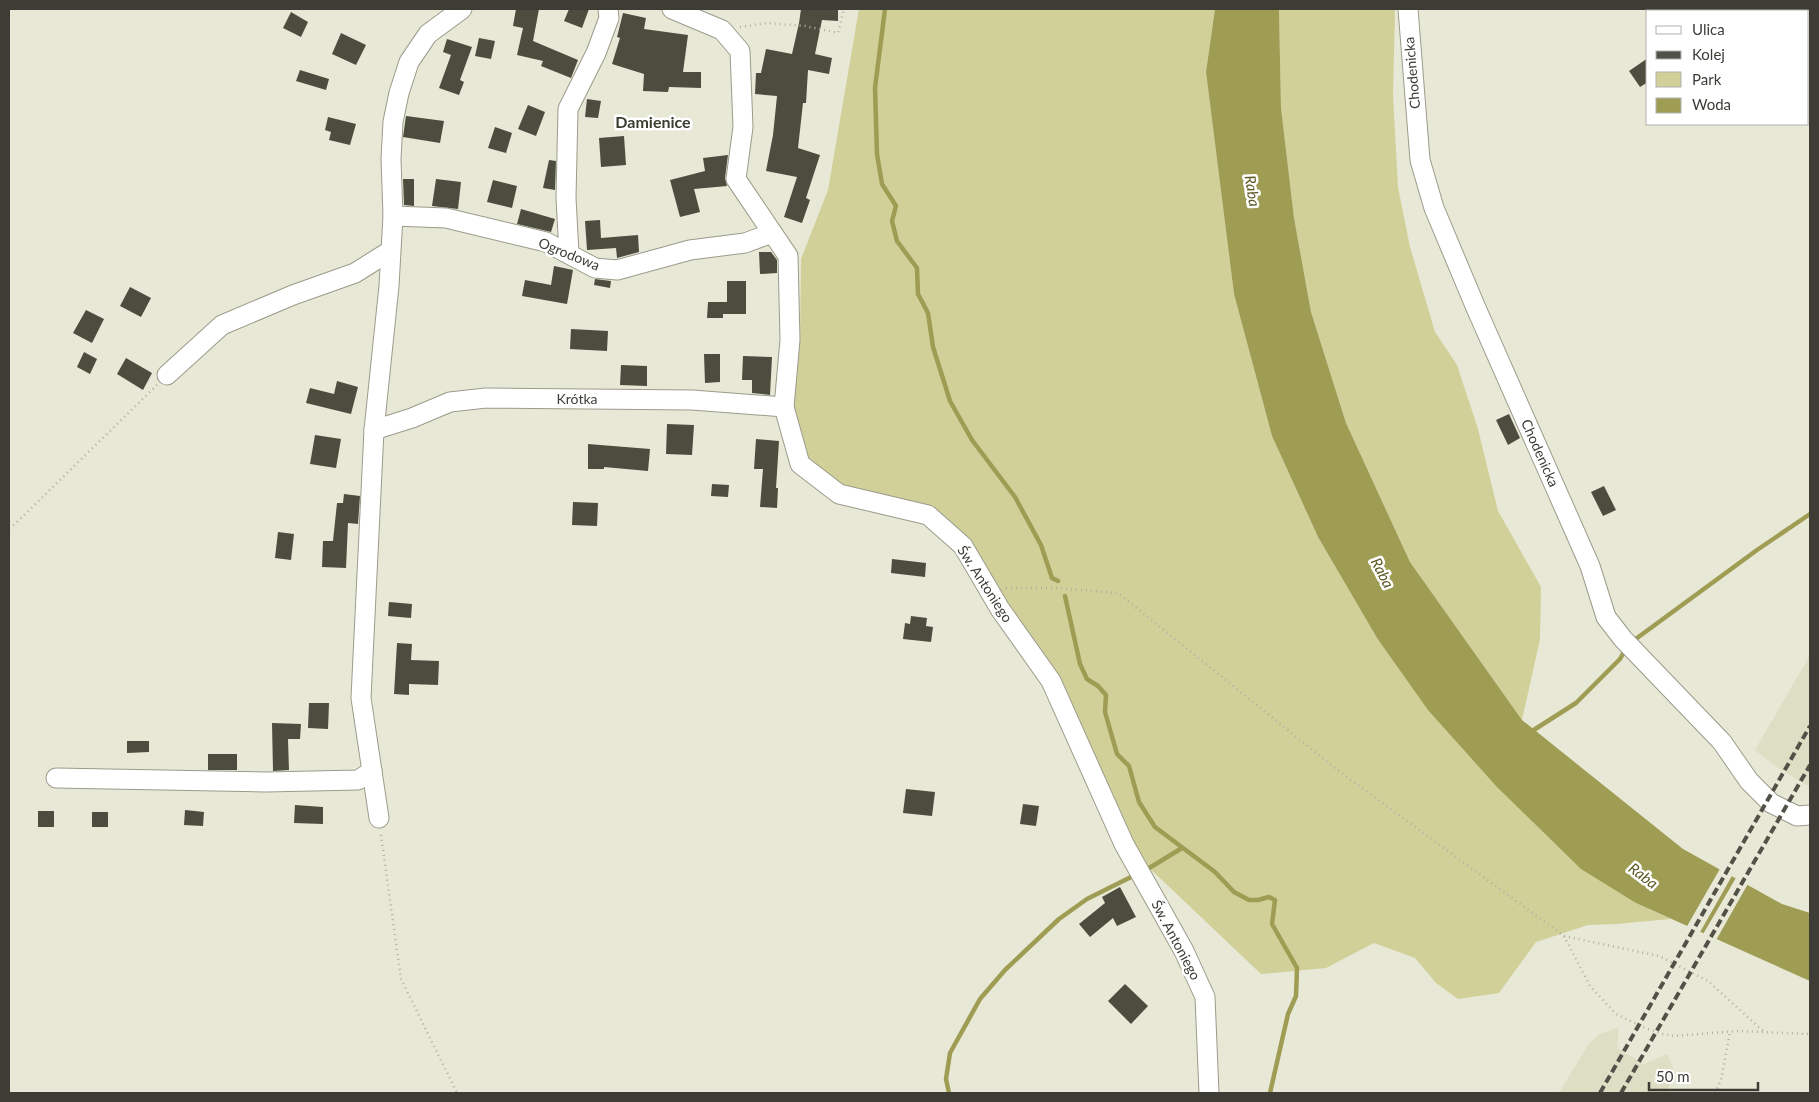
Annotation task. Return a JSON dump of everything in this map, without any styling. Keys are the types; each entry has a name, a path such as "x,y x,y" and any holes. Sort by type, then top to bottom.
{"street":[{"path":"379,818 361,698 374,430 389,286 393,216 391,159 393,122 399,93 409,62 428,34 462,9"},
{"path":"569,254 566,198 568,109 596,53 608,18 608,9"},
{"name":"Św. Antoniego","path":"672,9 722,30 740,51 742,127 736,179 788,256 790,340 784,407 800,464 839,494 928,515 962,546 1000,609 1051,681 1124,844 1184,951 1205,998 1209,1093"},
{"name":"Chodenicka","path":"1408,9 1420,160 1434,208 1590,566 1606,617 1623,639 1722,742 1749,781 1771,803 1797,816 1810,815"},
{"name":"Ogrodowa","path":"393,216 446,218 546,242 595,268 617,270 690,250 745,243 772,232"},
{"path":"167,375 222,325 293,295 355,273 390,251"},
{"name":"Krótka","path":"374,430 412,418 450,402 486,398 692,400 784,407"},
{"path":"56,778 266,782 358,780 372,771"}],"path":[{"path":"722,30 768,23 805,26 838,33 844,9"},
{"path":"9,528 167,375"},
{"path":"988,588 1057,588 1118,594 1336,769 1564,936 1659,956 1708,981 1764,1032"},
{"path":"379,818 401,979 457,1093"},
{"path":"1564,936 1590,986 1616,1014 1645,1028 1675,1036 1730,1032 1810,1034"},
{"path":"1715,1093 1721,1080 1730,1032"}],"shaded area":[{"path":"1810,655 1810,787 1778,768 1755,750"},
{"path":"1619,1027 1617,1048 1644,1064 1667,1054 1673,1067 1670,1085 1665,1093 1559,1093 1588,1045 1600,1034"}],"green space":[{"path":"859,9 1215,9 1206,72 1234,294 1272,436 1318,537 1377,638 1636,903 1671,919 1588,925 1536,942 1499,993 1458,999 1436,983 1415,958 1374,943 1326,968 1261,974 1124,844 1051,681 1000,609 928,515 839,494 800,464 784,407 797,374 800,341 801,259 828,190"},
{"path":"1279,9 1395,9 1393,96 1398,187 1410,247 1435,332 1457,365 1478,429 1498,511 1541,587 1540,639 1522,720 1410,562 1346,423 1311,312 1294,218 1281,108"}],"water":[{"name":"Raba","path":"1215,9 1279,9 1281,108 1294,218 1311,312 1346,423 1410,562 1522,720 1683,849 1782,904 1810,913 1810,981 1636,903 1581,869 1497,787 1428,710 1377,638 1318,537 1272,436 1234,294 1206,72"}],"pier":[{"path":"1721,867 1733,874 1699,934 1686,928"},
{"path":"1737,876 1749,882 1715,942 1702,936"}],"building":[{"path":"516,9 539,9 533,41 578,60 571,78 541,66 543,61 517,55 523,28 513,26"},
{"path":"569,9 589,9 582,28 564,21"},
{"path":"801,9 838,9 838,21 822,20 815,54 832,58 829,74 808,70 806,103 803,103 798,148 820,155 806,198 810,200 802,223 784,217 797,177 766,171 773,135 777,96 755,94 756,73 761,73 766,49 792,54"},
{"path":"291,12 308,22 301,37 283,28"},
{"path":"623,13 646,18 644,29 688,35 683,72 701,72 701,88 669,87 668,92 643,91 644,74 612,64 620,38 617,37"},
{"path":"341,33 366,45 356,65 332,54"},
{"path":"479,38 495,41 491,59 475,56"},
{"path":"447,39 472,47 460,80 464,82 459,95 439,88 451,55 443,52"},
{"path":"1646,59 1646,83 1640,87 1629,71"},
{"path":"300,70 329,79 326,90 296,81"},
{"path":"587,99 601,101 598,118 585,117"},
{"path":"528,105 545,112 536,136 518,129"},
{"path":"406,116 444,121 440,143 403,137"},
{"path":"328,117 356,124 350,145 329,140 331,132 325,130"},
{"path":"495,127 512,133 506,153 488,148"},
{"path":"624,136 626,165 601,167 599,138"},
{"path":"728,155 725,178 727,186 694,189 700,212 680,217 670,180 705,171 703,158"},
{"path":"549,160 556,161 555,190 543,188"},
{"path":"403,179 414,179 414,206 404,205"},
{"path":"436,179 461,182 458,209 432,206"},
{"path":"493,180 517,186 512,208 487,202"},
{"path":"521,209 555,219 551,232 517,224"},
{"path":"600,220 601,238 638,235 639,252 617,258 616,248 587,250 585,221"},
{"path":"759,252 771,252 777,260 777,273 760,274"},
{"path":"554,266 573,270 567,304 522,296 525,280 551,285"},
{"path":"595,279 611,281 610,288 594,285"},
{"path":"727,281 746,281 746,314 723,314 723,318 707,318 708,302 727,302"},
{"path":"130,287 151,298 141,317 120,306"},
{"path":"86,310 104,319 92,343 73,333"},
{"path":"571,329 608,331 607,351 570,349"},
{"path":"84,352 97,359 90,374 77,367"},
{"path":"704,354 720,354 720,382 705,383"},
{"path":"743,356 772,357 770,395 752,393 752,380 742,380"},
{"path":"126,358 152,373 143,390 117,374"},
{"path":"621,365 647,366 647,386 620,385"},
{"path":"337,381 358,387 351,414 306,403 310,388 334,394"},
{"path":"1509,414 1520,438 1508,445 1496,420"},
{"path":"667,424 694,425 692,455 666,454"},
{"path":"315,435 341,439 336,468 310,464"},
{"path":"756,439 779,441 776,488 778,488 777,508 760,507 763,469 754,469"},
{"path":"588,444 650,449 648,471 604,467 604,469 588,469"},
{"path":"712,484 729,485 728,497 711,496"},
{"path":"1604,486 1616,510 1603,516 1591,492"},
{"path":"344,494 360,496 358,524 348,523 346,568 322,567 323,541 333,541 337,503 343,503"},
{"path":"573,502 598,503 597,526 572,525"},
{"path":"278,532 294,534 291,560 275,558"},
{"path":"892,559 926,563 925,577 891,573"},
{"path":"389,602 412,604 411,618 388,616"},
{"path":"911,616 927,618 926,626 933,627 931,642 903,639 905,623 910,624"},
{"path":"397,643 412,644 411,660 439,661 438,685 409,684 409,695 394,694"},
{"path":"309,703 329,703 328,729 308,728"},
{"path":"272,723 301,724 300,739 288,739 289,770 273,771"},
{"path":"127,741 149,741 149,752 127,753"},
{"path":"208,754 237,754 237,770 208,770"},
{"path":"906,789 935,792 932,816 903,813"},
{"path":"1023,804 1039,806 1036,826 1020,824"},
{"path":"295,805 323,807 323,824 294,823"},
{"path":"185,810 204,812 203,826 184,825"},
{"path":"38,811 54,811 54,827 38,827"},
{"path":"92,812 108,812 108,827 92,827"},
{"path":"1120,887 1136,917 1117,926 1113,918 1090,937 1079,924 1105,903 1102,897"},
{"path":"1125,984 1148,1006 1131,1024 1108,1001"}],"waterway":[{"path":"885,9 875,88 877,154 882,184 896,206 892,221 897,241 917,268 918,294 928,313 933,347 950,401 972,440 1015,497 1041,545 1052,578 1058,581"},
{"path":"1633,641 1757,550 1810,514"},
{"path":"1065,596 1080,664 1087,679 1098,686 1106,695 1105,712 1117,754 1129,766 1139,802 1155,827 1215,872 1234,892 1249,900 1269,897 1275,900 1272,924 1297,968 1296,996 1288,1014 1270,1093"},
{"path":"1529,733 1576,703 1620,659 1625,650"},
{"path":"1146,870 1182,848"},
{"path":"949,1093 946,1079 950,1053 980,999 1005,970 1059,919 1087,899 1133,876"}],"railway":[{"path":"1600,1093 1810,726"},
{"path":"1621,1093 1810,765"}],"district":[{"name":"Damienice","path":"653,122"}]}
